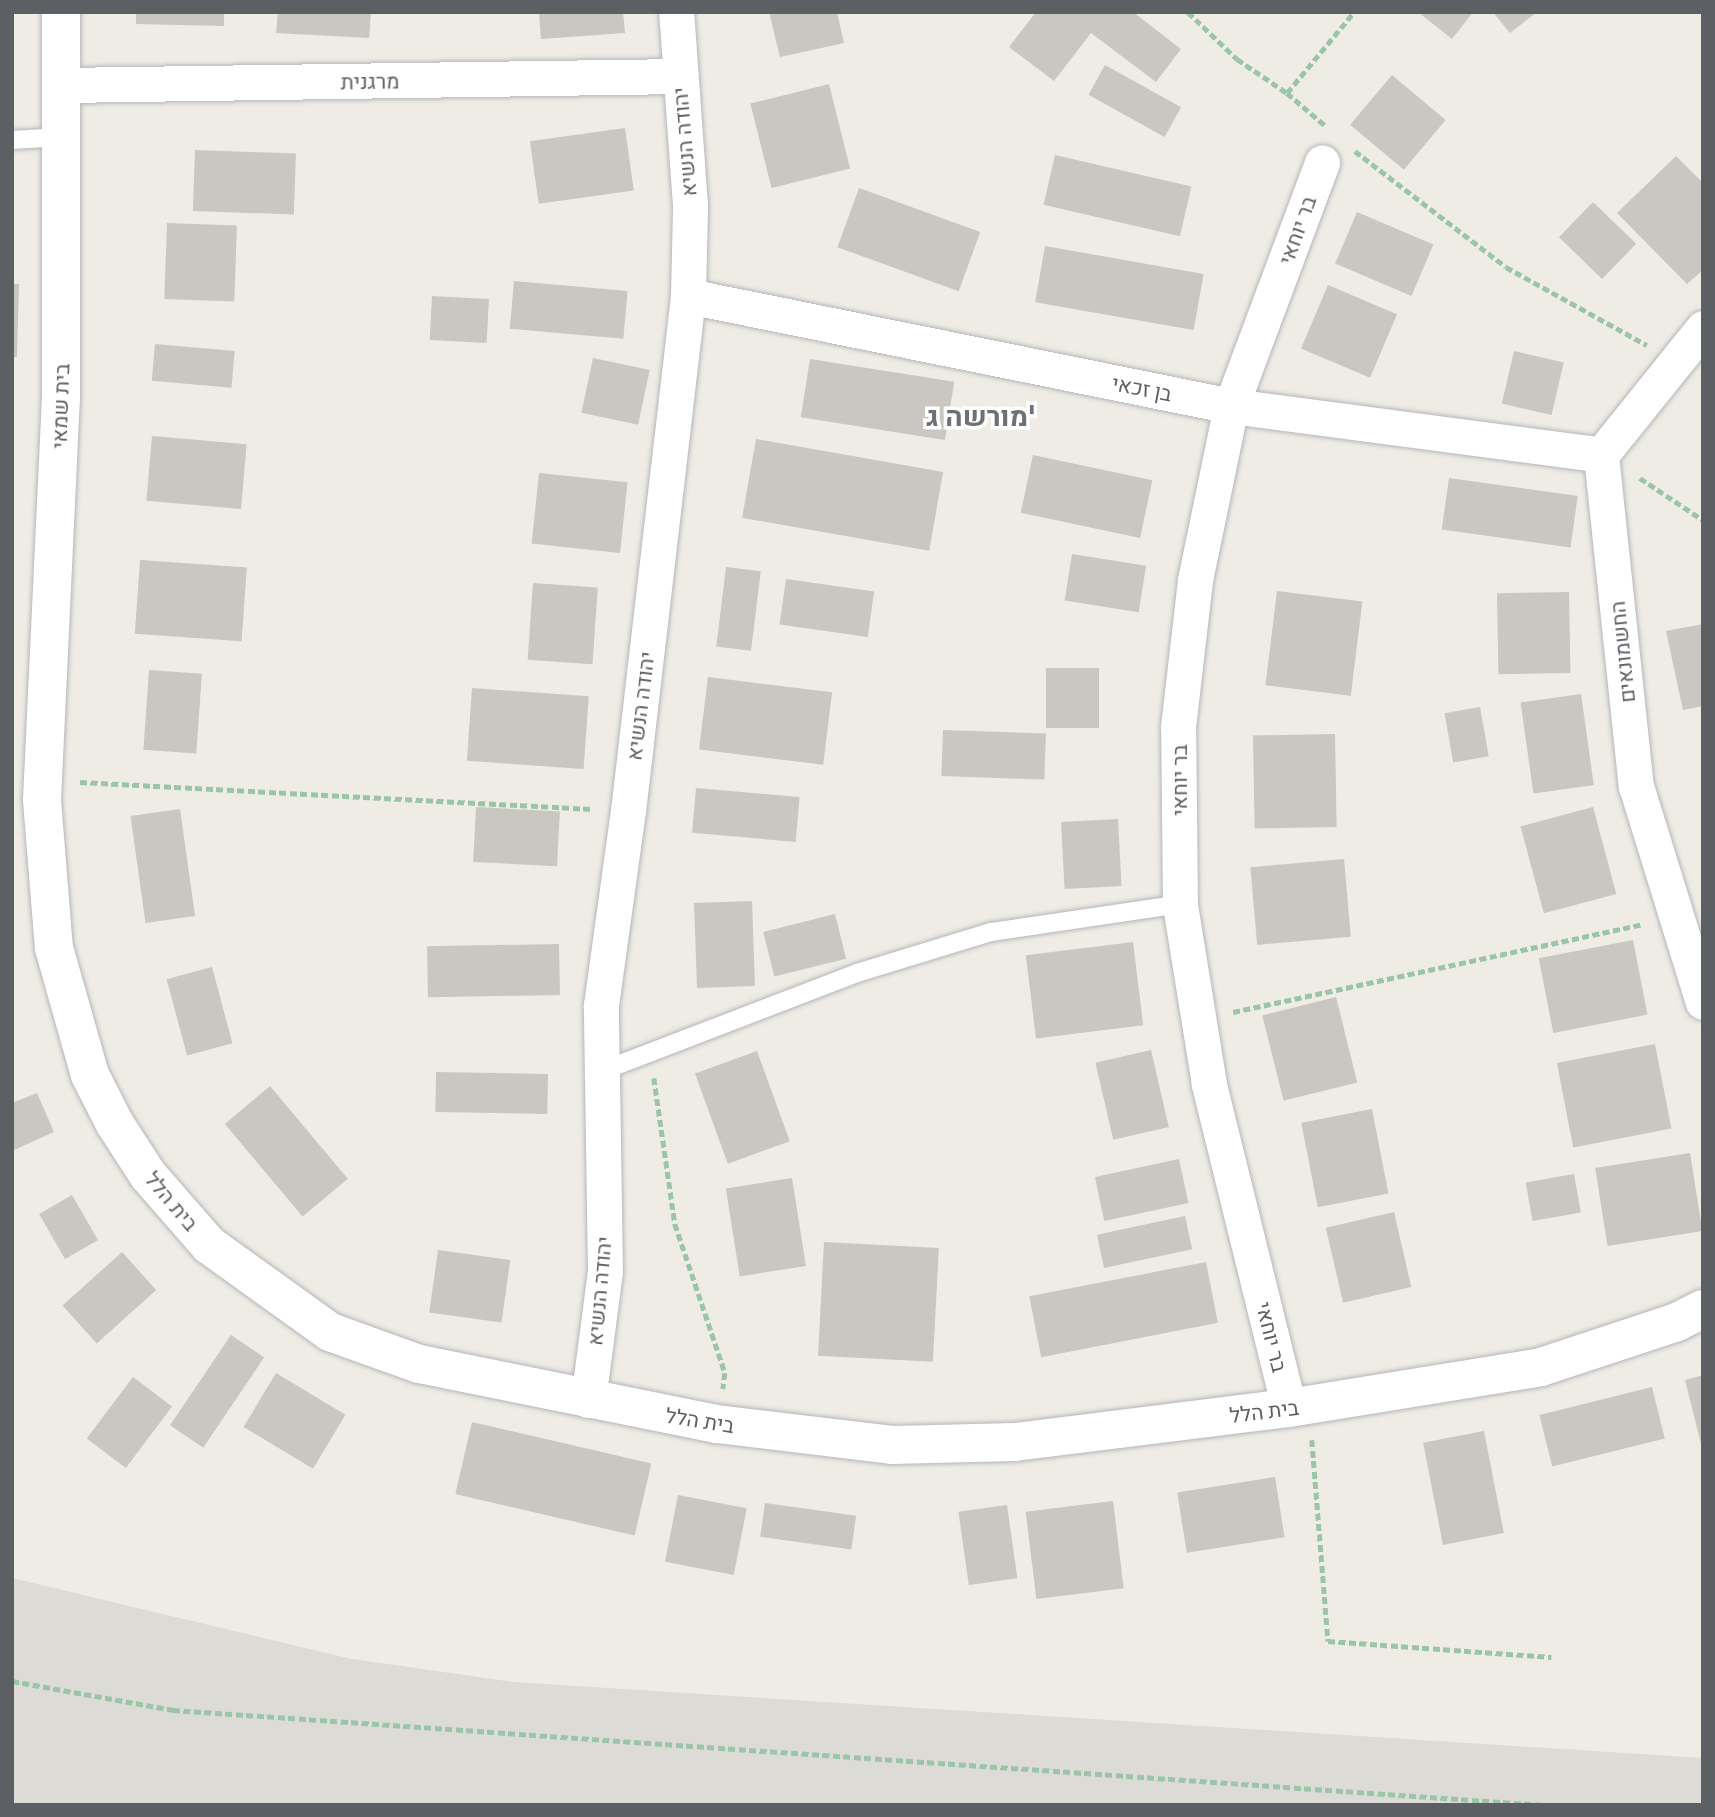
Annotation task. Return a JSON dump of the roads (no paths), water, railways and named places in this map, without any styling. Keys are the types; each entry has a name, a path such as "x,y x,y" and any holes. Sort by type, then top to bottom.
{"street":[{"name":"בית שמאי","path":"27,799 61,397 61,12"},
{"name":"יהודה הנשיא","path":"588,1400 606,1271 601,1004 628,811 688,296 690,205 676,12"},
{"name":"מרגנית","path":"61,85 679,76"},
{"name":"בר יוחאי","path":"1299,1406 1209,1084 1180,904 1178,727 1195,580 1231,406 1334,146"},
{"name":"בן זכאי","path":"688,296 1231,406 1602,454"},
{"path":"1602,454 1703,328"},
{"name":"החשמונאים","path":"1602,454 1636,786 1703,1002"},
{"name":"בית הלל","path":"27,799 54,948 90,1075 148,1175 209,1245 330,1332 419,1364 717,1424 892,1445 1015,1441 1299,1406 1541,1367 1677,1322 1703,1309"}],"lane":[{"path":"12,140 61,137"},
{"path":"602,1070 857,973 990,932 1180,904"}],"district":[{"name":"מורשה ג'","path":"981,416"}]}
